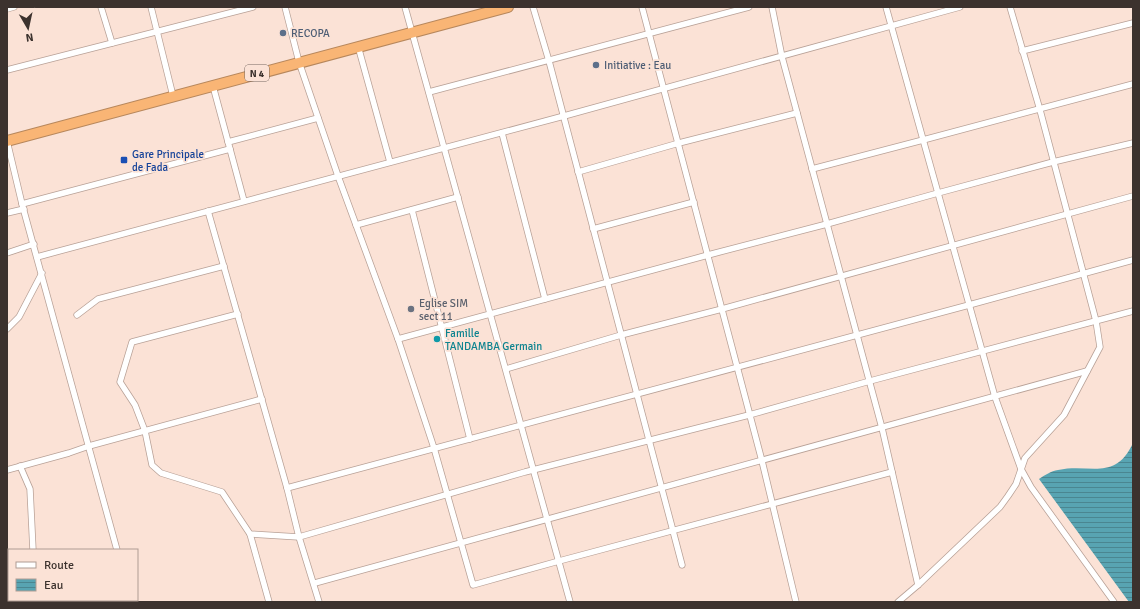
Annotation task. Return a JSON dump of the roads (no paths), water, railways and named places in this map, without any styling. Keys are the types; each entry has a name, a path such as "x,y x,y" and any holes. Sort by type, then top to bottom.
{"highway":[{"name":"N 4","path":"7,141 508,7"}],"street":[{"path":"7,9 14,7"},
{"path":"101,7 112,43"},
{"path":"151,7 173,96"},
{"path":"7,70 253,7"},
{"path":"285,7 299,62 338,176 398,339 434,448 473,585 892,472"},
{"path":"405,7 570,602"},
{"path":"533,7 564,116 682,565"},
{"path":"642,7 738,367 796,602"},
{"path":"429,92 749,7"},
{"path":"772,7 782,57 882,428 918,585"},
{"path":"886,7 995,397 1021,469 1031,487 1114,602"},
{"path":"37,257 502,133 960,7"},
{"path":"898,602 1000,507 1016,484 1025,458 1055,427 1064,415 1100,347 1096,321 1040,110 1010,7"},
{"path":"1022,51 1133,23"},
{"path":"358,46 390,162"},
{"path":"812,169 1040,110 1133,84"},
{"path":"213,86 244,201"},
{"path":"578,172 679,143 797,113"},
{"path":"228,142 318,118"},
{"path":"502,133 545,299"},
{"path":"7,141 23,206 117,549"},
{"path":"398,339 1053,162 1133,143"},
{"path":"7,213 23,206 230,149"},
{"path":"506,369 621,335 722,309 1133,196"},
{"path":"356,225 458,197"},
{"path":"593,229 694,202"},
{"path":"412,210 470,439"},
{"path":"208,211 287,488 299,537 319,602"},
{"path":"7,252 34,244"},
{"path":"287,488 1133,260"},
{"path":"77,315 98,300 224,266"},
{"path":"7,329 19,317 42,273"},
{"path":"250,534 299,537 534,470 749,415 1133,311"},
{"path":"238,314 132,342 120,382 135,405 145,431 152,465 162,473 222,492 250,534 269,602"},
{"path":"314,583 1087,371"},
{"path":"7,470 262,399"},
{"path":"20,466 30,489 33,549"}],"water":[{"path":"1133,443 1133,602 1129,602 1039,479 1050,472 1058,470 1070,468 1110,467 1118,463 1126,455"}],"place":[{"name":"RECOPA","path":"283,33"},
{"name":"Initiative : Eau","path":"596,65"},
{"name":"Gare Principale de Fada","path":"124,160"},
{"name":"Eglise SIM sect 11","path":"411,309"},
{"name":"Famille TANDAMBA Germain","path":"437,339"}]}
